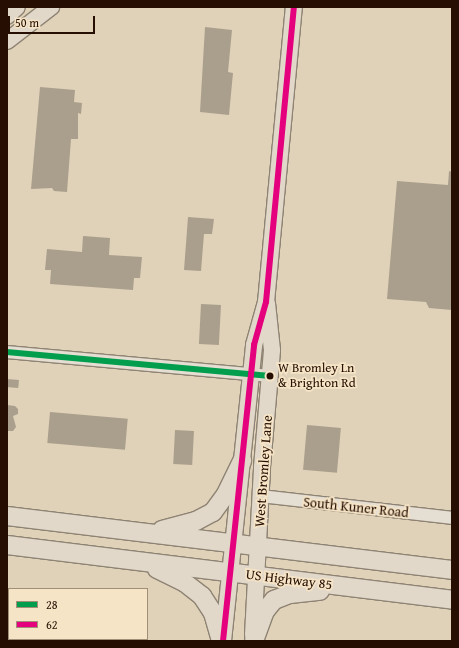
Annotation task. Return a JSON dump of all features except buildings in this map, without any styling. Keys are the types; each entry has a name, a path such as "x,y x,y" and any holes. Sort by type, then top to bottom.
{"highway":[{"path":"144,533 183,526 206,516 222,500 242,461"},
{"name":"US Highway 85","path":"7,516 452,570"},
{"name":"US Highway 85","path":"7,545 452,600"},
{"path":"132,561 168,574 198,592 213,613 222,641"},
{"path":"253,641 265,611 274,600 284,595 315,592 393,592"}],"main road":[{"path":"7,16 17,7"},
{"path":"7,41 52,7"},
{"name":"West Bromley Lane","path":"222,641 235,543 250,374 256,334 266,302 294,7"},
{"name":"West Bromley Lane","path":"253,641 260,496 270,376 271,336 266,302"}],"street":[{"path":"7,352 270,376"},
{"name":"South Kuner Road","path":"260,496 452,518"}],"transit line":[{"name":"62","path":"223,641 254,345 266,302 294,7"},
{"name":"28","path":"7,352 270,376"}],"place":[{"name":"W Bromley Ln & Brighton Rd","path":"270,376"}]}
